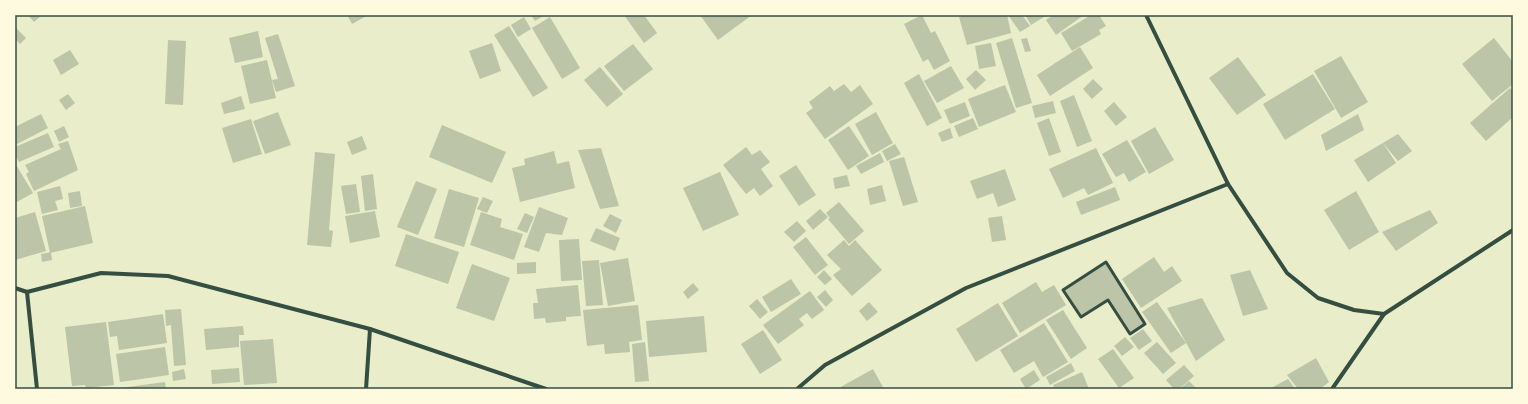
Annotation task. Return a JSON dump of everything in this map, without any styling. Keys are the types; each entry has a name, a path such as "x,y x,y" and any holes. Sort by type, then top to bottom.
{"street":[{"path":"1146,15 1228,184 1287,273 1318,298 1354,310 1384,314"},
{"path":"797,389 825,365 966,288 1228,184"},
{"path":"1332,389 1384,314 1513,230"},
{"path":"15,288 27,292 101,273 168,276 370,329 546,389"},
{"path":"27,292 36,389"},
{"path":"366,389 370,329"}],"lane":[{"path":"1106,262 1145,324 1130,334 1108,300 1081,318 1063,290 1106,262"}],"building":[{"path":"28,15 42,15 34,22"},
{"path":"347,15 368,15 352,24"},
{"path":"531,15 545,15 535,21"},
{"path":"624,15 644,15 657,33 644,43"},
{"path":"700,15 752,15 718,40"},
{"path":"922,15 931,33 935,31 950,61 934,70 928,59 923,62 904,24"},
{"path":"967,15 1007,15 1011,33 967,45 959,17"},
{"path":"1008,15 1022,15 1030,26 1020,32"},
{"path":"1025,15 1047,15 1031,25"},
{"path":"1053,15 1084,15 1056,35 1046,20"},
{"path":"1091,15 1099,15 1106,26 1099,30 1101,34 1072,51 1061,33"},
{"path":"524,17 531,29 518,37 511,25"},
{"path":"550,17 580,68 562,79 532,28"},
{"path":"509,26 548,88 533,97 494,35"},
{"path":"15,27 26,38 20,44 15,39"},
{"path":"258,31 263,57 235,63 229,38"},
{"path":"278,34 295,86 276,92 272,80 278,79 265,38"},
{"path":"1012,38 1032,103 1016,108 996,43"},
{"path":"1027,38 1031,51 1025,52 1021,39"},
{"path":"1494,38 1513,62 1513,84 1492,101 1462,64"},
{"path":"168,40 186,41 183,105 165,104"},
{"path":"492,43 501,71 480,79 469,51"},
{"path":"991,43 996,66 979,69 975,46"},
{"path":"633,44 653,69 624,91 604,66"},
{"path":"1080,47 1093,68 1050,96 1037,75"},
{"path":"70,50 79,64 61,75 53,60"},
{"path":"1341,56 1368,102 1341,118 1314,71"},
{"path":"1238,57 1266,95 1237,115 1209,78"},
{"path":"267,60 276,98 250,104 241,66"},
{"path":"951,66 964,88 937,103 924,81"},
{"path":"600,67 623,94 607,107 584,80"},
{"path":"976,70 986,80 975,90 966,79"},
{"path":"919,74 942,118 927,126 904,83"},
{"path":"1313,74 1335,109 1285,140 1263,104"},
{"path":"1093,79 1103,89 1092,99 1083,89"},
{"path":"844,84 851,92 860,85 873,104 825,139 806,113 813,108 809,102 830,86 834,91"},
{"path":"1005,85 1016,112 979,127 968,99"},
{"path":"1510,88 1513,92 1513,117 1486,141 1470,123"},
{"path":"68,94 75,103 66,110 59,100"},
{"path":"1074,95 1092,141 1077,147 1060,101"},
{"path":"241,96 245,109 224,114 221,103"},
{"path":"1053,101 1056,113 1035,118 1032,106"},
{"path":"965,102 970,116 950,124 944,110"},
{"path":"1114,102 1127,117 1116,126 1104,111"},
{"path":"278,112 291,145 265,154 253,121"},
{"path":"876,112 893,143 872,155 855,124"},
{"path":"41,114 48,128 15,145 15,127"},
{"path":"1358,114 1364,130 1326,151 1321,135"},
{"path":"973,118 978,129 959,137 954,126"},
{"path":"1049,118 1061,152 1049,156 1037,123"},
{"path":"251,119 262,154 233,163 222,128"},
{"path":"442,125 506,152 492,183 429,157"},
{"path":"64,126 69,137 59,142 54,131"},
{"path":"849,126 869,156 848,170 828,140"},
{"path":"1155,127 1174,160 1149,174 1131,141"},
{"path":"950,128 953,138 942,142 938,133"},
{"path":"48,133 54,147 19,162 15,154 15,147"},
{"path":"1398,134 1412,151 1398,161 1383,143 1396,163 1368,182 1354,160"},
{"path":"362,136 367,149 352,155 347,142"},
{"path":"1127,140 1146,172 1129,182 1124,173 1116,177 1102,154"},
{"path":"68,141 78,170 34,191 26,174 29,172 25,165 61,149 58,144"},
{"path":"895,144 901,154 887,161 882,151"},
{"path":"746,147 752,155 760,150 770,162 761,169 773,186 760,196 754,188 746,194 723,165"},
{"path":"601,148 619,206 600,209 578,150"},
{"path":"1096,148 1113,183 1088,195 1084,188 1063,198 1049,169"},
{"path":"554,151 557,164 569,161 575,188 520,202 512,168 525,165 524,159"},
{"path":"315,152 335,154 329,230 333,231 331,247 307,245"},
{"path":"880,153 884,162 861,174 856,166"},
{"path":"904,157 918,202 903,206 889,161"},
{"path":"15,163 33,193 15,203"},
{"path":"796,165 816,195 799,206 779,176"},
{"path":"1005,169 1016,200 998,207 993,193 977,199 970,181"},
{"path":"720,172 739,215 703,231 683,188"},
{"path":"373,174 377,209 365,211 361,176"},
{"path":"847,175 850,186 835,189 833,178"},
{"path":"416,181 437,189 418,235 397,227"},
{"path":"356,184 360,212 346,214 341,186"},
{"path":"882,185 886,201 870,205 867,189"},
{"path":"60,186 63,199 55,201 58,210 42,214 37,192"},
{"path":"1115,187 1120,200 1081,215 1076,202"},
{"path":"449,189 479,198 464,247 434,238"},
{"path":"80,191 82,206 70,208 68,193"},
{"path":"1356,191 1379,232 1349,250 1324,210"},
{"path":"483,197 493,201 487,213 477,209"},
{"path":"839,202 864,231 849,244 828,219 830,218 826,213"},
{"path":"85,206 93,243 50,253 42,216"},
{"path":"539,207 568,218 562,235 546,233 539,252 524,247"},
{"path":"820,209 828,217 813,230 806,221"},
{"path":"1430,210 1438,223 1396,251 1382,232"},
{"path":"375,211 380,237 350,243 345,216"},
{"path":"35,212 46,251 15,260 15,218"},
{"path":"481,212 502,219 500,227 523,234 514,260 470,245"},
{"path":"525,213 534,217 527,233 517,229"},
{"path":"610,214 622,220 616,233 603,226"},
{"path":"1002,216 1006,240 992,242 988,218"},
{"path":"797,221 806,231 794,242 784,232"},
{"path":"596,228 620,238 615,251 590,241"},
{"path":"406,234 459,252 448,284 395,266"},
{"path":"806,237 828,265 815,275 793,247"},
{"path":"579,239 582,280 561,281 559,240"},
{"path":"844,240 849,246 855,240 882,270 852,296 833,275 841,269 827,255"},
{"path":"51,252 52,260 42,262 41,254"},
{"path":"1154,257 1164,272 1172,266 1182,281 1141,308 1122,279"},
{"path":"628,258 635,301 608,306 600,263"},
{"path":"599,260 603,305 586,306 582,261"},
{"path":"536,262 536,273 517,274 517,263"},
{"path":"1106,262 1145,324 1130,334 1108,300 1081,317 1063,290"},
{"path":"472,264 510,278 494,321 456,308"},
{"path":"824,270 832,279 825,285 817,277"},
{"path":"1250,270 1268,309 1243,316 1230,275"},
{"path":"791,279 801,294 771,312 762,297"},
{"path":"1036,282 1042,292 1054,285 1066,305 1020,333 1002,303"},
{"path":"693,283 699,290 688,299 683,292"},
{"path":"578,285 581,316 566,317 566,321 546,323 545,318 534,319 533,303 538,303 536,289"},
{"path":"825,290 833,300 826,307 817,297"},
{"path":"810,291 824,310 812,319 807,313 799,319 804,325 778,344 763,325"},
{"path":"1202,298 1225,340 1196,361 1167,308"},
{"path":"757,299 768,312 760,319 749,306"},
{"path":"869,302 878,312 867,321 859,311"},
{"path":"1157,302 1186,343 1171,353 1142,312"},
{"path":"998,303 1018,336 976,362 956,329"},
{"path":"638,305 642,340 629,342 630,352 605,354 604,344 587,346 583,310"},
{"path":"181,309 186,365 174,366 171,325 166,326 165,310"},
{"path":"1063,310 1087,348 1071,359 1046,320"},
{"path":"163,314 167,343 119,350 117,336 110,337 108,322"},
{"path":"704,316 707,352 649,357 646,321"},
{"path":"106,322 114,385 86,388 85,385 72,386 65,327"},
{"path":"1044,323 1068,362 1043,377 1034,361 1014,373 1000,350"},
{"path":"243,326 244,335 239,335 239,347 206,350 204,329"},
{"path":"1143,329 1152,341 1139,350 1130,338"},
{"path":"763,330 782,360 760,374 741,344"},
{"path":"1125,337 1134,347 1122,356 1114,346"},
{"path":"273,339 277,383 244,385 240,341"},
{"path":"645,342 649,381 635,382 632,344"},
{"path":"1157,342 1176,363 1163,374 1144,353"},
{"path":"165,347 169,375 120,382 116,354"},
{"path":"1113,349 1134,378 1119,388 1098,359"},
{"path":"1316,358 1329,382 1320,389 1298,389 1287,375"},
{"path":"1071,363 1075,371 1050,385 1046,377"},
{"path":"1184,365 1194,376 1179,389 1174,389 1166,380"},
{"path":"239,368 240,382 212,384 211,370"},
{"path":"184,369 186,379 173,381 172,372"},
{"path":"873,369 884,389 837,389"},
{"path":"1034,370 1040,380 1026,389 1020,379"},
{"path":"1082,372 1089,389 1055,389 1053,385"},
{"path":"1288,379 1295,389 1269,389"},
{"path":"1189,381 1197,389 1180,389"},
{"path":"165,382 166,389 120,389 120,388"}]}
